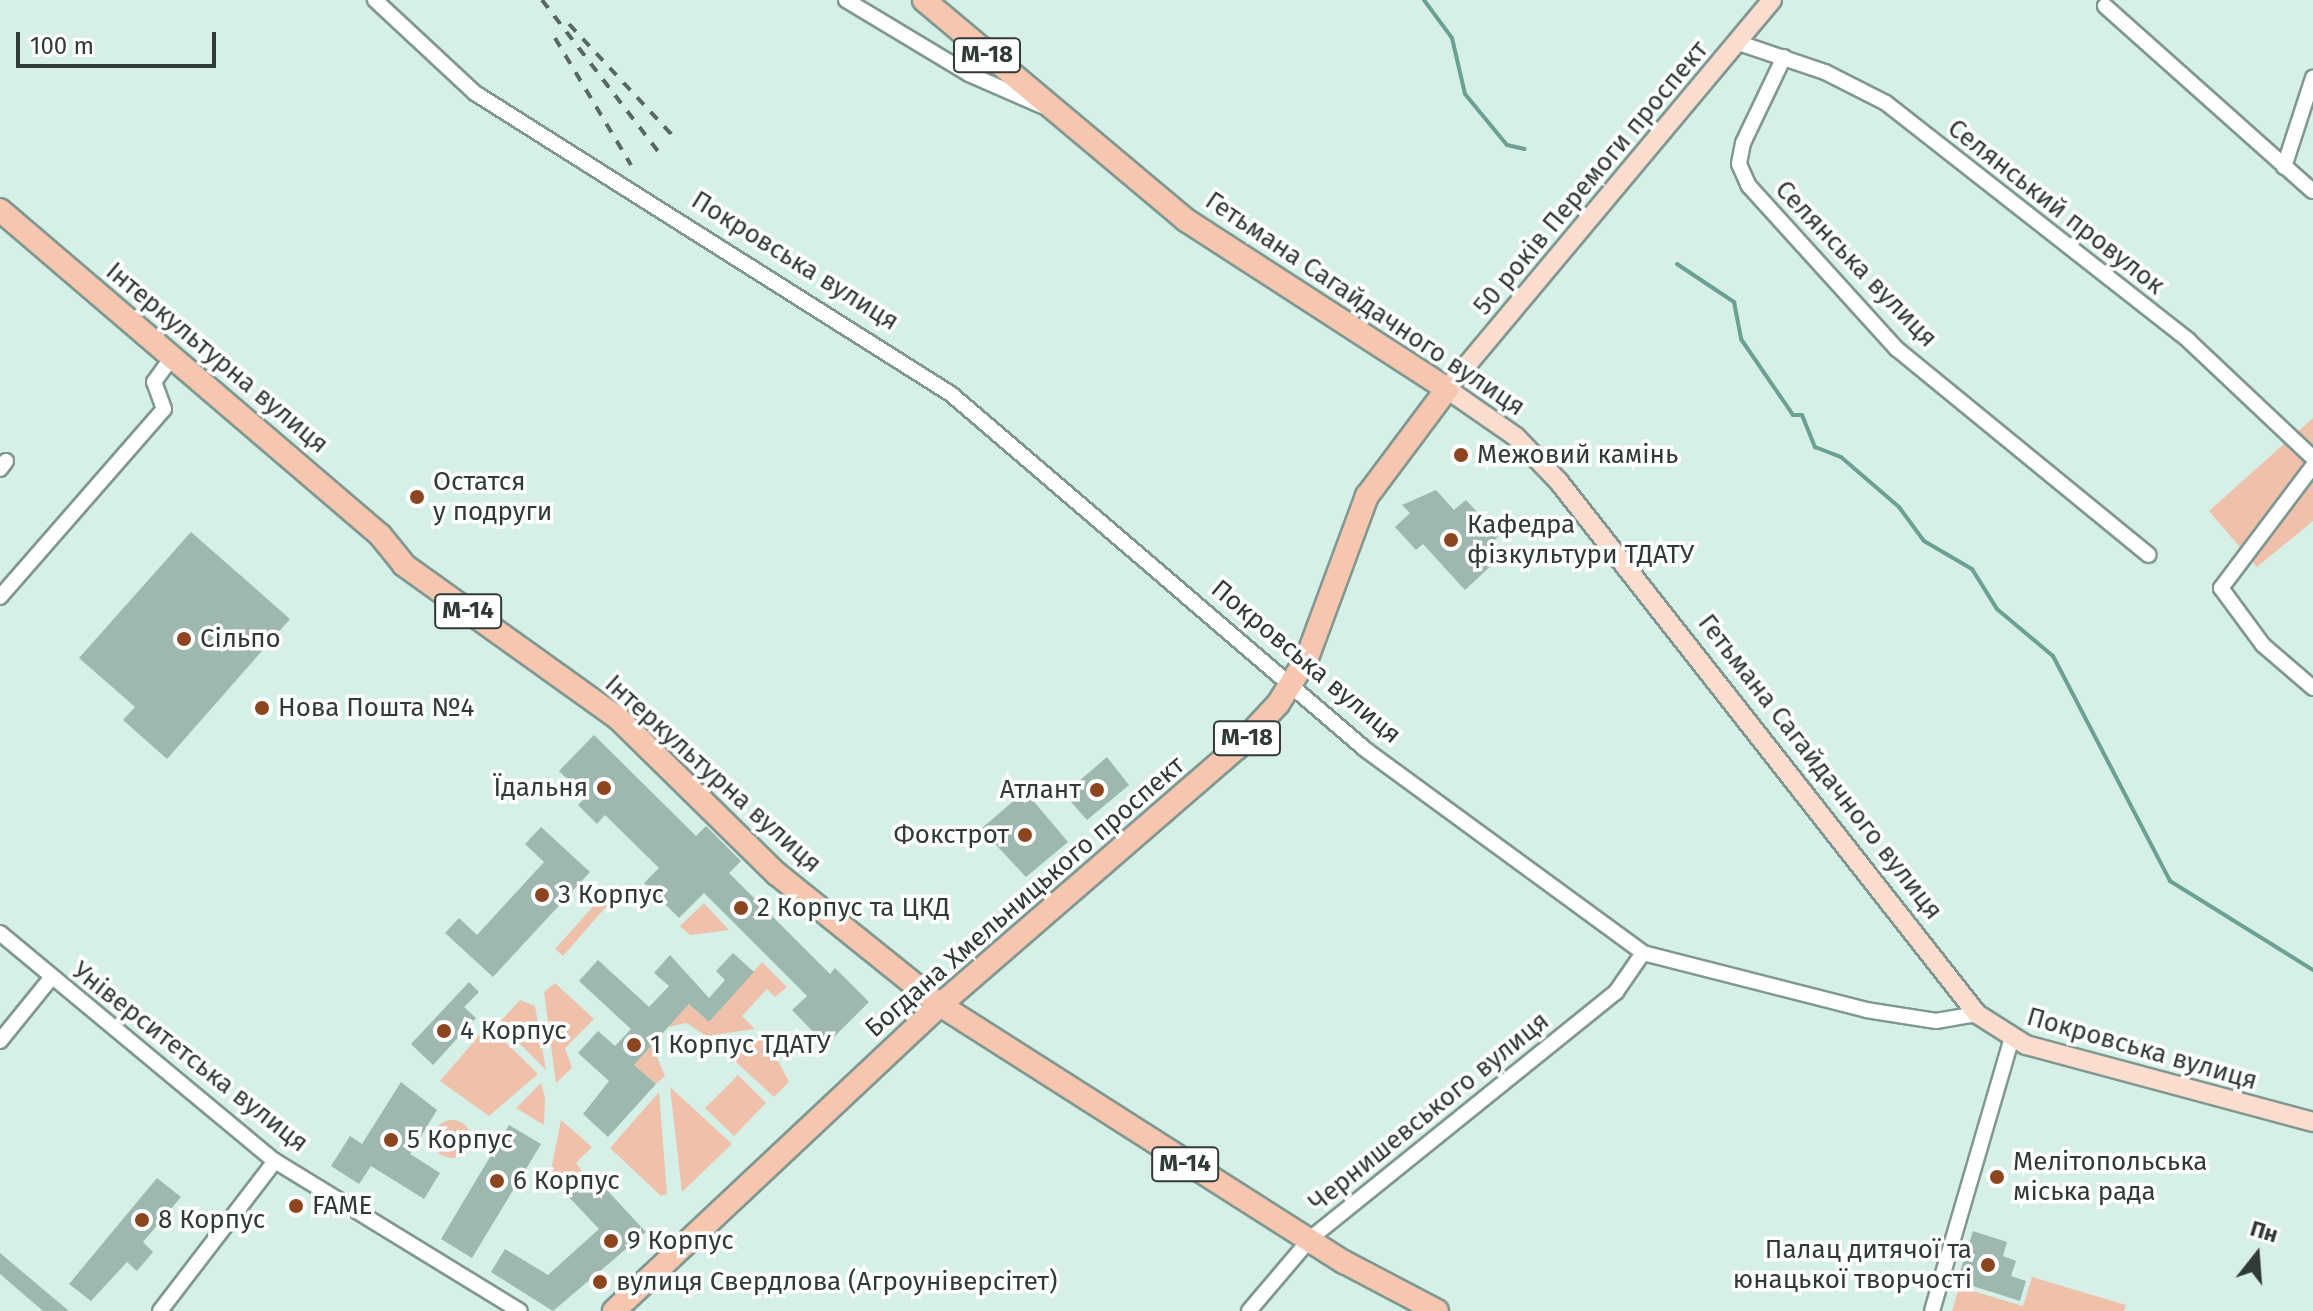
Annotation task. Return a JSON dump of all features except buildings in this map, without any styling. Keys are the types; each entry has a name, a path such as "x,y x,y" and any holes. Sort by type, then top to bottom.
{"highway":[{"name":"М-18","path":"924,0 1050,109"},
{"name":"Гетьмана Сагайдачного вулиця","path":"1050,109 1186,220 1447,389"},
{"name":"Інтеркультурна вулиця","path":"0,210 380,535 404,565 619,719 777,874 940,1005 1311,1238 1437,1311"},
{"name":"Богдана Хмельницького проспект","path":"614,1311 940,1005 1237,748 1293,683 1367,496 1447,389"}],"main road":[{"name":"50 років Перемоги проспект","path":"1447,389 1772,0"},
{"name":"Гетьмана Сагайдачного вулиця","path":"1447,389 1516,437 1559,482 1977,1014"},
{"name":"Покровська вулиця","path":"1977,1014 2011,1040 2313,1122"}],"street":[{"name":"Покровська вулиця","path":"375,0 475,93 951,394 1293,683 1366,750 1643,953 1866,1010 1936,1021 1977,1014"},
{"name":"Гетьмана Сагайдачного вулиця","path":"846,0 969,74 1050,109"},
{"path":"2105,6 2313,191"},
{"name":"Селянський провулок","path":"1739,43 1784,57 1886,103 2189,341 2313,458"},
{"name":"Селянська вулиця","path":"1784,57 1743,143 1739,164 1749,186 1897,349 2149,555"},
{"path":"2284,167 2313,78"},
{"path":"0,597 164,409 154,382 172,357"},
{"path":"2313,466 2223,580 2223,599 2313,688"},
{"name":"Університетська вулиця","path":"0,933 275,1161 520,1311"},
{"name":"Чернишевського вулиця","path":"1249,1311 1311,1238 1616,992 1643,953"},
{"path":"0,1041 51,978"},
{"path":"1932,1311 2011,1040"},
{"path":"160,1311 275,1161"}],"shaded area":[{"path":"2313,418 2313,521 2257,567 2209,511"},
{"path":"605,893 612,900 563,956 555,949"},
{"path":"704,903 729,930 690,935 680,926"},
{"path":"762,962 787,987 775,997 767,989 742,1016 755,1029 707,1036 686,1023 668,1027 689,1004 709,1022"},
{"path":"555,983 594,1019 565,1048 572,1068 556,1083 544,992"},
{"path":"520,1000 535,1006 546,1070 499,1023"},
{"path":"488,1025 538,1074 489,1116 440,1081"},
{"path":"767,1039 789,1082 774,1097 716,1044"},
{"path":"652,1045 665,1076 656,1084 634,1065"},
{"path":"738,1075 766,1103 734,1136 705,1108"},
{"path":"541,1083 545,1097 544,1125 516,1108"},
{"path":"670,1087 732,1144 682,1192"},
{"path":"659,1092 667,1194 661,1196 610,1148"},
{"path":"452,1120 465,1126 471,1139 465,1152 452,1158 439,1152 433,1139 439,1126"},
{"path":"561,1120 592,1147 576,1163 583,1172 564,1190 549,1181"},
{"path":"2032,1277 2126,1305 2124,1311 1952,1311 1959,1287 2023,1306"}],"waterway":[{"path":"1424,0 1452,38 1465,94 1507,145 1525,149"},
{"path":"1677,264 1734,302 1741,339 1793,415 1802,415 1815,447 1841,457 1899,507 1924,541 1972,569 1997,609 2053,656 2170,881 2313,970"}],"railway":[{"path":"542,0 660,154"},
{"path":"569,24 675,138"},
{"path":"555,38 631,165"}],"place":[{"name":"Межовий камінь","path":"1461,455"},
{"name":"Остатся у подруги","path":"417,497"},
{"name":"Кафедра фізкультури ТДАТУ","path":"1451,540"},
{"name":"Сільпо","path":"184,639"},
{"name":"Нова Пошта №4","path":"262,708"},
{"name":"Їдальня","path":"604,788"},
{"name":"Атлант","path":"1097,790"},
{"name":"Фокстрот","path":"1025,835"},
{"name":"3 Корпус","path":"542,895"},
{"name":"2 Корпус та ЦКД","path":"741,908"},
{"name":"4 Корпус","path":"444,1031"},
{"name":"1 Корпус ТДАТУ","path":"634,1045"},
{"name":"5 Корпус","path":"391,1140"},
{"name":"Мелітопольська міська рада","path":"1997,1177"},
{"name":"6 Корпус","path":"497,1181"},
{"name":"FAME","path":"296,1206"},
{"name":"8 Корпус","path":"142,1220"},
{"name":"9 Корпус","path":"611,1241"},
{"name":"Палац дитячої та юнацької творчості","path":"1988,1265"},
{"name":"вулиця Свердлова (Агроуніверсітет)","path":"600,1282"}]}
